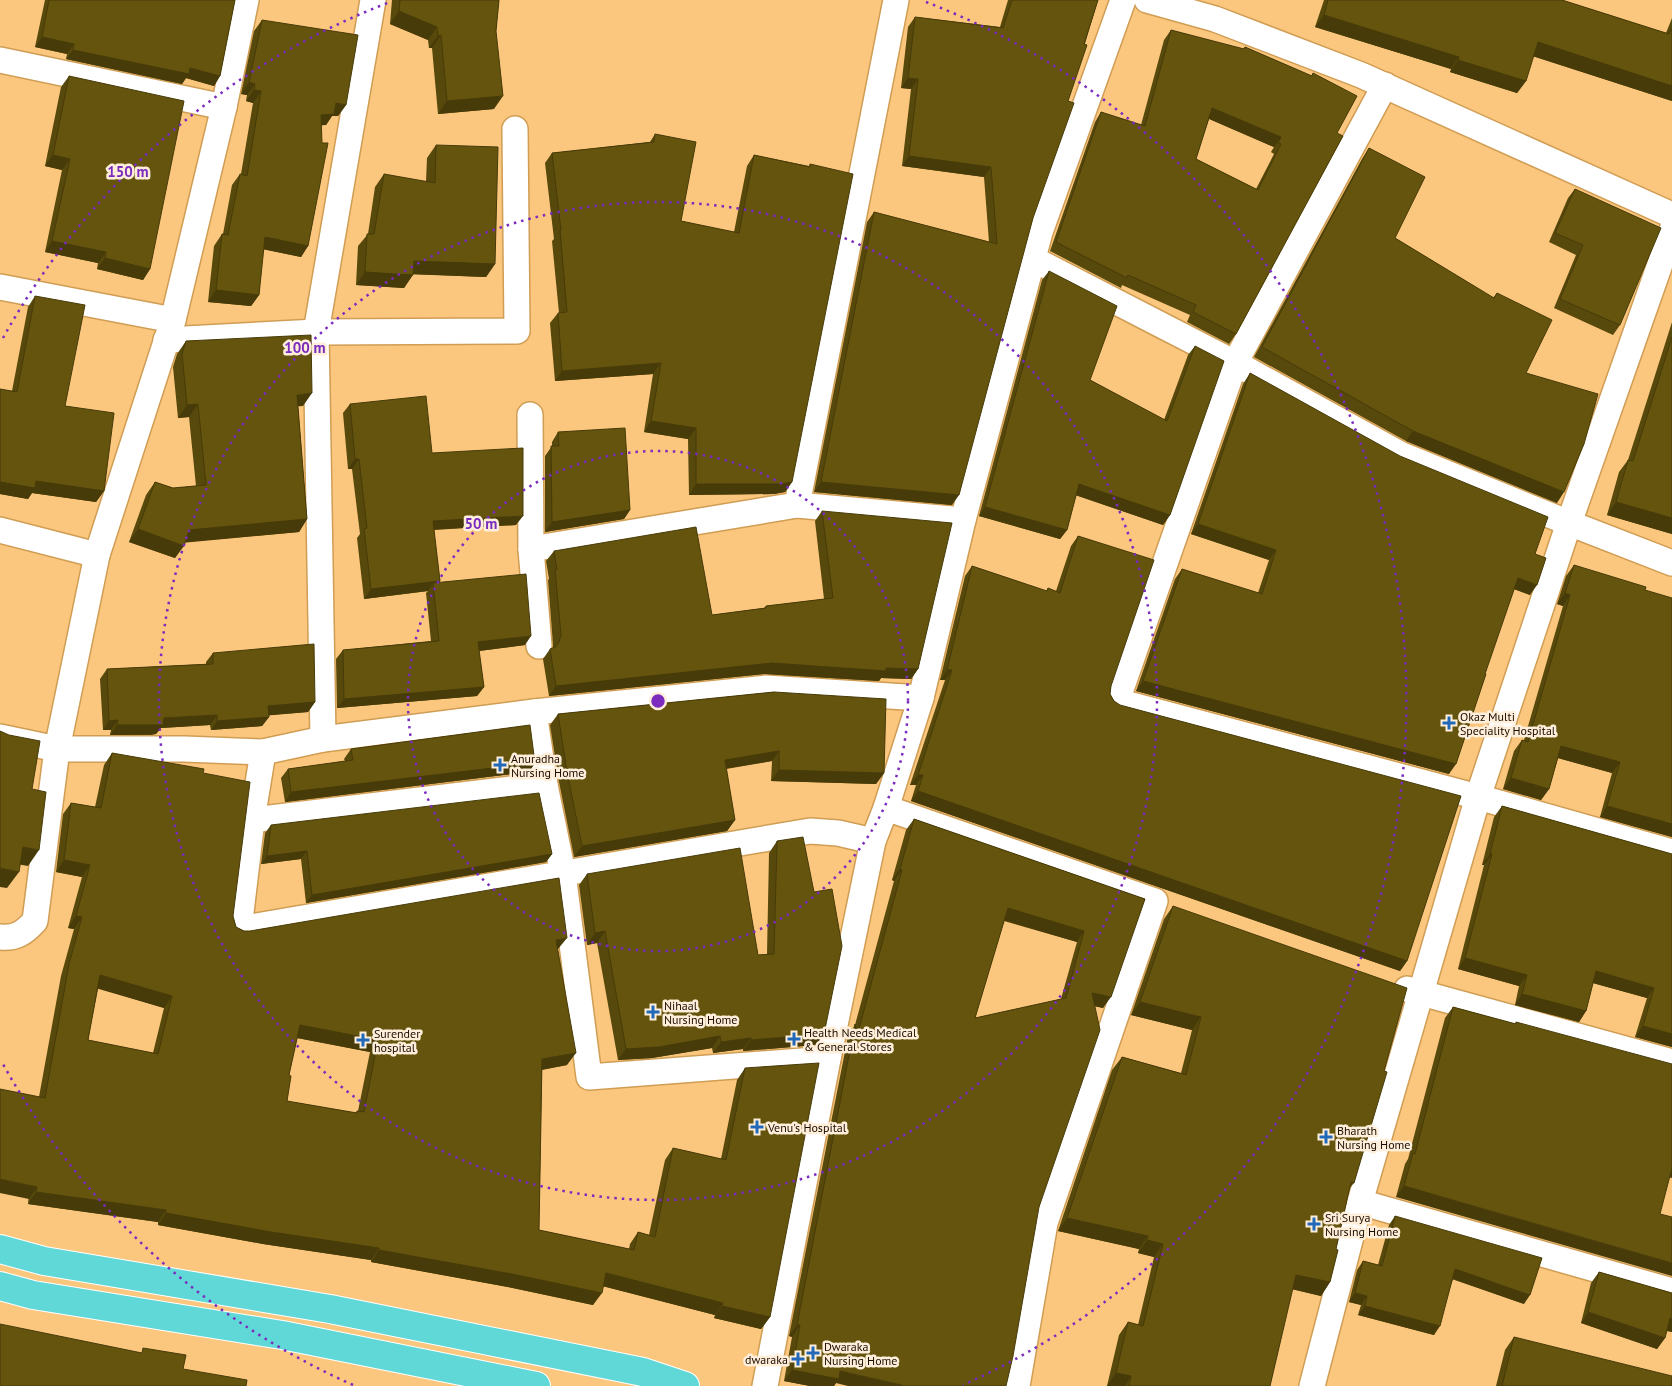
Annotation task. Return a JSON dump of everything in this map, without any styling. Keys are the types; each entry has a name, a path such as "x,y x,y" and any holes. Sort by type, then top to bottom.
{"highway":[{"path":"0,1249 44,1261 360,1314 643,1372 684,1386"},
{"path":"0,1286 33,1295 282,1335 536,1386"}],"street":[{"path":"0,937 7,938 23,933 35,920 57,749 97,555 169,330 224,107 246,0"},
{"path":"323,739 316,332 373,0"},
{"path":"797,506 896,0"},
{"path":"766,1386 828,1060 873,841 886,808 921,698 964,520 1040,232 1124,0"},
{"path":"1147,0 1224,22 1385,85 1672,215"},
{"path":"0,60 224,107"},
{"path":"1385,85 1235,363 1116,701 1478,796 1672,852"},
{"path":"0,287 169,330 316,332 517,331 515,129"},
{"path":"1312,1386 1360,1202 1478,796 1569,523 1672,230"},
{"path":"1033,259 1235,363 1400,454 1672,563"},
{"path":"530,415 531,548 539,646"},
{"path":"531,548 797,506 964,520"},
{"path":"0,530 97,555"},
{"path":"0,737 57,749 184,749 263,752 323,739 534,712 766,688 921,698"},
{"path":"534,712 545,785 562,873 590,1077 828,1060"},
{"path":"263,752 252,820 239,929 810,832 838,833 873,841"},
{"path":"252,820 545,785"},
{"path":"886,808 1164,904 1046,1222 1017,1386"},
{"path":"1385,982 1421,994 1672,1062"},
{"path":"1360,1202 1672,1291"}],"building":[{"path":"49,0 235,0 220,76 190,68 189,74 73,50 74,44 42,37"},
{"path":"400,0 499,0 496,31 503,96 447,101 441,35 438,36 437,27 399,11"},
{"path":"1012,0 1098,0 1084,44 1087,45 1068,101 1074,103 1033,218 959,495 821,482 874,212 997,244 991,167 909,156 918,79 908,78 915,17 1003,28"},
{"path":"1328,0 1562,0 1669,34 1672,28 1672,86 1538,42 1526,81 1458,60 1459,57 1324,15"},
{"path":"262,20 358,35 346,105 336,103 334,114 321,115 322,143 328,143 308,246 265,237 259,295 216,290 222,234 228,235 240,174 247,176 261,91 254,90 255,84 249,82"},
{"path":"1171,30 1244,49 1245,47 1312,76 1313,73 1357,96 1337,133 1343,136 1236,334 1193,312 1196,305 1128,275 1127,278 1056,242 1101,112 1145,126","holes":["1212,108 1281,137 1278,143 1281,144 1258,190 1196,159"]},
{"path":"69,76 184,101 150,269 105,258 106,252 52,241 70,159 53,155"},
{"path":"655,134 696,142 681,221 739,233 754,155 810,167 810,164 853,174 792,482 781,484 696,484 696,428 651,421 661,363 562,371 558,313 567,312 561,230 552,153 654,142"},
{"path":"436,145 498,147 495,264 414,261 413,275 365,272 367,234 374,234 384,174 435,183"},
{"path":"1369,148 1425,177 1395,238 1494,298 1497,293 1552,320 1526,373 1598,394 1584,444 1564,492 1413,431 1262,347"},
{"path":"1575,189 1661,228 1620,325 1560,299 1583,245 1555,233"},
{"path":"1049,271 1117,306 1090,380 1167,421 1195,346 1224,361 1170,515 1079,484 1067,530 985,507"},
{"path":"35,296 85,305 65,406 114,413 104,491 36,481 35,488 0,482 0,389 17,392"},
{"path":"311,335 312,393 297,395 307,519 189,530 184,546 138,529 155,482 173,488 206,485 198,404 187,405 182,354 186,341"},
{"path":"1672,337 1672,518 1616,502 1628,460 1633,461"},
{"path":"1250,373 1400,456 1548,517 1535,554 1546,558 1537,585 1518,578 1456,764 1143,681 1182,569 1262,594 1276,550 1198,524"},
{"path":"426,396 432,453 523,448 523,516 433,521 440,581 371,589 364,529 367,528 359,459 355,459 350,404"},
{"path":"625,428 630,510 552,522 551,446 559,446 558,432"},
{"path":"822,511 952,523 918,669 886,668 886,671 772,663 556,686 550,649 559,642 561,635 554,551 696,527 712,615 833,598"},
{"path":"1078,536 1154,560 1111,686 1110,694 1114,701 1120,705 1461,796 1407,961 918,791 923,775 918,775 952,670 947,670 972,566 1047,591 1048,588 1060,593"},
{"path":"1574,565 1646,587 1645,590 1672,598 1672,824 1607,806 1620,762 1561,746 1549,789 1511,778 1522,740 1528,742 1570,595 1565,593"},
{"path":"526,574 531,636 478,642 484,687 344,699 343,650 439,641 433,583"},
{"path":"314,644 315,702 268,706 269,717 217,721 217,715 164,718 163,725 117,725 118,720 109,721 107,669 213,664 213,653"},
{"path":"774,692 886,699 884,773 779,770 779,751 725,760 735,820 582,846 567,772 558,714"},
{"path":"530,725 535,763 291,792 288,769 353,760 351,749"},
{"path":"0,731 9,735 40,741 32,789 46,792 39,850 23,847 19,872 0,868"},
{"path":"112,753 204,769 203,773 250,782 233,916 236,927 244,931 559,878 567,938 556,940 576,1053 542,1059 539,1230 634,1250 638,1232 655,1237 673,1148 726,1160 745,1068 819,1063 770,1317 722,1306 723,1303 606,1273 602,1293 517,1275 379,1250 379,1248 271,1232 166,1213 166,1210 36,1192 37,1187 0,1179 0,1089 45,1098 69,964 82,917 76,916 90,865 64,860 71,803 101,808","holes":["100,975 172,996 158,1054 88,1040","300,1025 378,1040 364,1112 357,1111 357,1113 287,1101 291,1076 289,1075"]},
{"path":"539,793 552,854 312,895 307,851 267,856 271,825"},
{"path":"1502,806 1672,854 1672,1034 1643,1026 1654,988 1596,971 1586,1011 1522,994 1527,975 1465,958 1492,854 1490,854"},
{"path":"914,819 1145,899 1111,997 1092,993 1100,1030 1039,1207 1006,1386 902,1386 840,1371 839,1379 792,1370 800,1325 797,1325 855,1024 857,1036 902,870 900,869","holes":["1008,908 1084,931 1066,998 975,1018"]},
{"path":"803,837 814,892 832,889 842,946 824,1034 751,1040 751,1038 721,1042 720,1036 659,1047 626,1049 605,931 595,933 587,874 740,848 758,955 774,954 777,841"},
{"path":"1173,906 1407,988 1384,1071 1387,1072 1354,1183 1351,1182 1330,1282 1296,1275 1270,1386 1129,1386 1131,1376 1116,1373 1128,1322 1143,1326 1163,1244 1147,1240 1148,1236 1067,1218 1122,1057 1186,1075 1201,1017 1140,1002"},
{"path":"1453,1007 1672,1064 1672,1168 1660,1214 1672,1217 1672,1263 1404,1186 1413,1153 1415,1154"},
{"path":"1395,1216 1542,1258 1530,1295 1455,1269 1440,1326 1365,1306 1367,1296 1355,1293 1363,1261 1382,1266"},
{"path":"1599,1272 1672,1293 1672,1319 1670,1318 1665,1338 1588,1312"},
{"path":"0,1324 142,1353 143,1348 186,1355 183,1369 247,1380 246,1386 0,1386"},
{"path":"1514,1337 1672,1376 1672,1386 1502,1386"}],"place":[{"name":"Okaz Multi Speciality Hospital","path":"1449,723"},
{"name":"Anuradha Nursing Home","path":"500,765"},
{"name":"Nihaal Nursing Home","path":"653,1012"},
{"name":"Health Needs Medical & General Stores","path":"794,1039"},
{"name":"Surender hospital","path":"363,1040"},
{"name":"Venu's Hospital","path":"757,1127"},
{"name":"Bharath Nursing Home","path":"1326,1137"},
{"name":"Sri Surya Nursing Home","path":"1314,1224"},
{"name":"Dwaraka Nursing Home","path":"813,1353"},
{"name":"dwaraka","path":"798,1359"}]}
